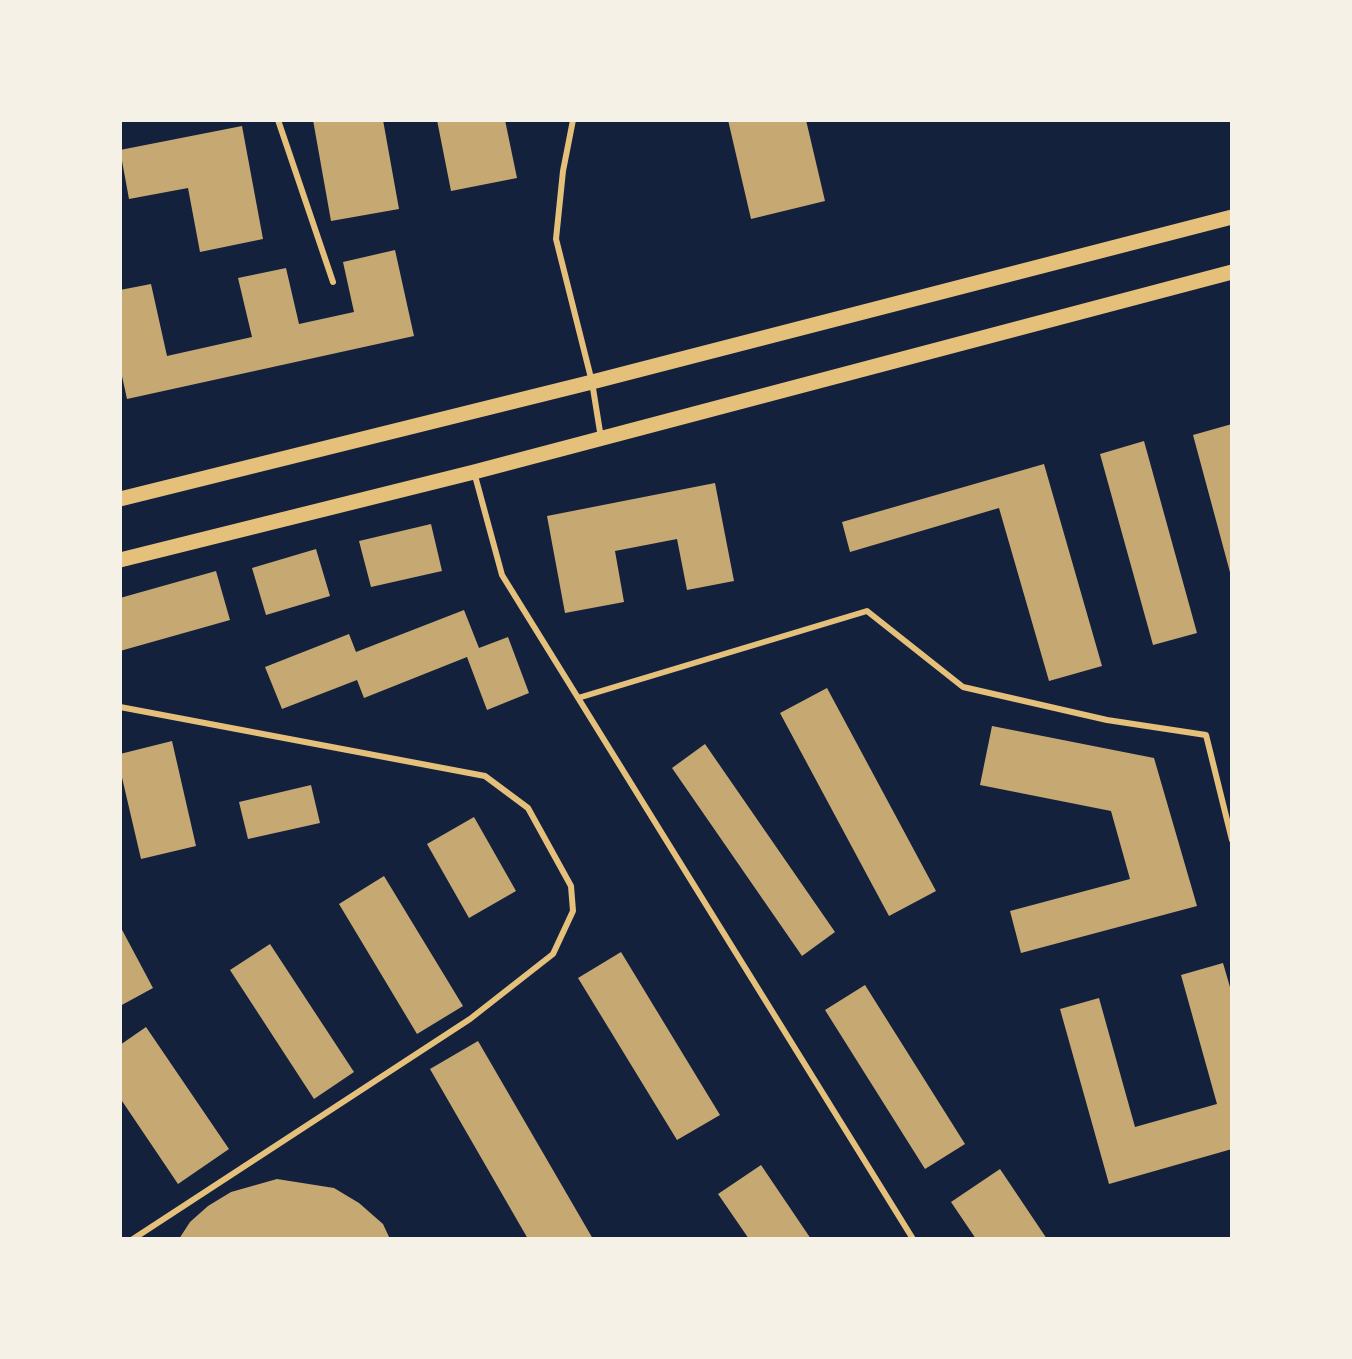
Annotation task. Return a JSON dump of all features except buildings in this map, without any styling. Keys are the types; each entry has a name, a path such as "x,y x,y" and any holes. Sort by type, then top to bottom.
{"main road":[{"path":"120,499 592,382 1232,217"},
{"path":"120,560 474,472 1232,272"}],"street":[{"path":"279,120 333,282"},
{"path":"573,120 563,171 556,239 592,382 602,438"},
{"path":"474,472 502,575 914,1239"},
{"path":"578,698 867,610 963,687 1107,720 1206,735 1232,840"},
{"path":"120,706 485,776 528,808 571,886 573,910 553,954 470,1020 133,1239"}]}
